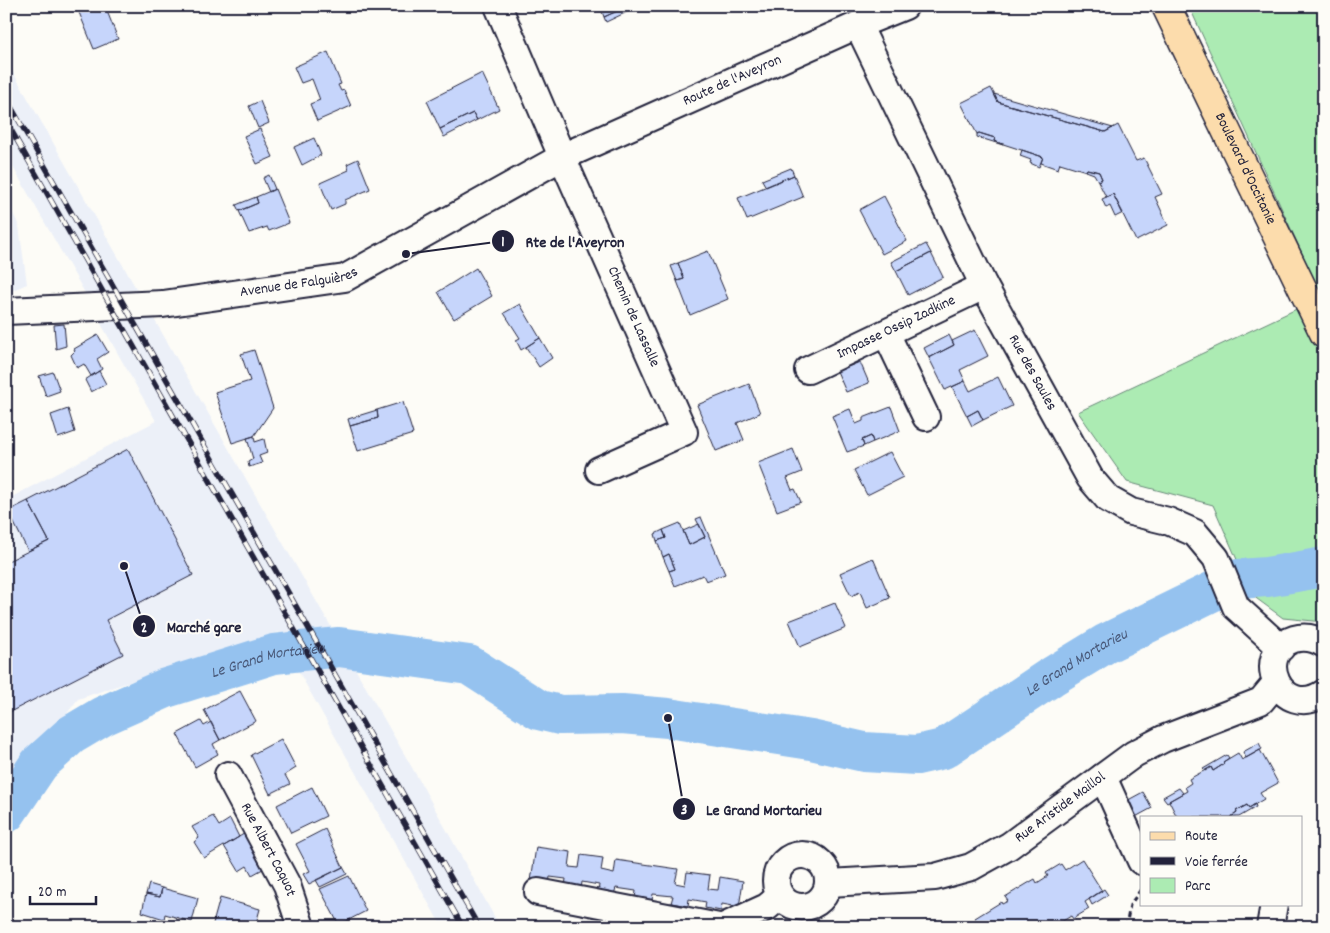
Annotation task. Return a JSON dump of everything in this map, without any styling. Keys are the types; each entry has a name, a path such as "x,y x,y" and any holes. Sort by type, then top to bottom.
{"main road":[{"name":"Boulevard d'Occitanie","path":"1166,6 1324,333"}],"street":[{"name":"Chemin de Lassalle","path":"498,6 562,157 684,432 599,470"},
{"name":"Route de l'Aveyron","path":"562,157 858,24 905,6"},
{"name":"Rue des Saules","path":"858,24 984,286 1090,478 1108,499 1131,512 1168,522 1195,533 1216,558 1236,607 1281,648"},
{"name":"Avenue de Falguières","path":"6,311 163,304 345,278 562,157"},
{"name":"Impasse Ossip Zadkine","path":"808,370 984,286"},
{"path":"886,333 926,417"},
{"path":"1322,699 1306,700 1294,698 1284,693 1276,683 1273,665 1281,648 1292,640 1306,637 1324,644"},
{"name":"Rue Aristide Maillol","path":"829,883 935,877 971,867 1008,846 1134,754 1163,739 1261,701 1276,683"},
{"name":"Rue Albert Caquot","path":"228,775 288,886 301,927"},
{"path":"1103,777 1140,859"},
{"path":"723,927 767,907 798,910 814,905 822,899 827,892 828,876 821,862 813,857 804,855 788,859 776,875 776,884 798,910"},
{"path":"538,892 673,922 719,927"},
{"path":"1270,927 1274,906"}],"path":[{"path":"1126,927 1130,905 1140,890"}],"shaded area":[{"path":"6,60 137,290 85,293 6,155"},
{"path":"6,198 19,226 27,284 6,293"},
{"path":"154,319 418,778 500,927 442,927 295,665 279,632 78,699 6,794 6,500 156,421 100,322"}],"green space":[{"path":"1189,6 1324,6 1324,622 1283,618 1253,596 1213,505 1127,482 1078,412 1322,297"}],"building":[{"path":"84,6 105,6 118,39 94,49 78,10"},
{"path":"600,6 640,6 629,11 626,7 604,17"},
{"path":"626,7 629,11 606,22 604,17"},
{"path":"328,52 341,84 338,85 341,91 344,90 351,106 317,121 310,104 320,100 312,79 301,83 294,67"},
{"path":"482,73 499,109 477,120 473,113 440,129 427,101"},
{"path":"991,88 998,102 1105,132 1118,125 1136,161 1144,158 1162,194 1155,197 1168,225 1136,241 1113,194 1106,197 1098,181 1102,179 1099,172 1087,169 1086,171 1060,163 1058,169 1041,163 1043,157 994,141 995,138 977,134 961,103"},
{"path":"994,94 1113,128 1105,132 998,102"},
{"path":"260,101 269,123 258,128 249,106"},
{"path":"473,113 477,120 444,137 440,129"},
{"path":"260,129 273,157 257,164 244,136"},
{"path":"979,133 995,138 994,141 1003,145 977,137"},
{"path":"314,138 321,155 302,165 294,147"},
{"path":"1022,150 1043,157 1039,167 1030,163 1031,160 1020,156"},
{"path":"358,159 370,189 345,200 345,204 331,210 320,183 349,170 347,164"},
{"path":"791,168 794,175 766,187 762,180"},
{"path":"1087,169 1099,172 1102,179 1098,181 1094,174 1086,171"},
{"path":"269,175 275,189 269,192 263,178"},
{"path":"794,175 803,197 747,220 738,198"},
{"path":"275,189 289,223 269,231 267,227 249,233 239,211 258,203 256,197"},
{"path":"1113,194 1123,213 1115,217 1110,206 1106,208 1102,199"},
{"path":"884,196 907,241 882,254 859,210"},
{"path":"256,197 258,203 239,211 236,205"},
{"path":"926,244 931,253 896,271 891,262"},
{"path":"708,251 728,299 690,315 677,281 684,279 678,263"},
{"path":"931,253 943,277 908,295 896,271"},
{"path":"678,263 684,279 677,281 671,266"},
{"path":"476,268 492,296 454,319 438,292"},
{"path":"520,304 540,338 521,350 516,340 520,338 504,313"},
{"path":"64,324 66,346 56,349 54,325"},
{"path":"975,330 988,356 960,370 965,381 945,390 929,358 954,345 952,341"},
{"path":"98,335 108,352 97,359 102,369 91,376 84,364 77,368 71,355 75,351 74,349"},
{"path":"949,335 954,345 929,358 924,348"},
{"path":"540,338 552,358 539,367 526,347"},
{"path":"254,350 273,408 254,436 232,443 215,392 250,381 241,354"},
{"path":"860,362 869,383 846,392 837,371"},
{"path":"99,371 106,384 91,392 85,380"},
{"path":"53,372 60,391 46,396 39,376"},
{"path":"998,377 1012,406 983,420 978,410 967,416 952,387 965,381 970,391"},
{"path":"749,384 760,413 737,423 744,440 716,451 697,405"},
{"path":"403,402 413,434 358,451 350,426 378,418 377,410"},
{"path":"891,407 900,431 873,442 871,436 862,440 864,446 847,452 832,416 850,409 856,424 863,421 863,418"},
{"path":"68,409 75,432 58,438 51,415"},
{"path":"377,410 378,418 350,426 348,419"},
{"path":"978,410 983,420 972,426 967,416"},
{"path":"254,436 255,442 264,439 267,453 259,456 262,463 249,467 248,462 253,459 247,438"},
{"path":"871,436 873,442 864,446 862,440"},
{"path":"128,449 193,575 106,620 123,654 6,714 6,562 49,541 28,501"},
{"path":"793,449 802,472 787,478 792,490 795,489 801,502 777,511 758,463"},
{"path":"890,452 903,477 867,495 854,470"},
{"path":"28,501 49,541 28,551 8,511"},
{"path":"701,517 725,574 706,581 703,575 675,586 669,571 675,569 669,554 663,557 657,541 666,538 663,530 680,523 689,545 705,537 696,519"},
{"path":"699,524 705,537 689,545 683,531"},
{"path":"663,530 666,538 657,541 655,534"},
{"path":"669,554 675,569 669,571 663,557"},
{"path":"873,558 890,598 867,608 860,592 851,596 840,573"},
{"path":"835,603 846,628 800,647 789,621"},
{"path":"240,691 256,721 220,740 204,710"},
{"path":"201,721 204,726 211,722 220,740 213,744 218,754 195,767 177,734"},
{"path":"281,739 296,768 285,775 290,784 270,794 251,755"},
{"path":"1259,743 1262,749 1246,758 1243,752"},
{"path":"1260,750 1278,783 1260,793 1264,799 1249,808 1247,805 1236,811 1237,813 1232,816 1176,816 1169,801 1187,791 1185,787 1191,783 1189,779 1211,767 1213,771 1238,753 1242,760"},
{"path":"1227,755 1229,758 1223,762 1224,764 1213,771 1211,767 1205,771 1203,769"},
{"path":"312,787 326,816 291,833 277,805"},
{"path":"1179,788 1183,793 1167,802 1163,797"},
{"path":"1143,792 1152,808 1128,821 1119,805"},
{"path":"1255,804 1256,807 1241,816 1232,816 1237,813 1236,811 1247,805 1249,808"},
{"path":"213,816 219,826 230,819 239,837 204,858 194,842 199,838 192,827"},
{"path":"325,829 343,867 309,884 303,874 310,871 296,844"},
{"path":"247,832 270,865 252,875 247,866 239,871 224,846"},
{"path":"536,847 571,852 569,867 579,868 581,855 603,858 601,871 614,874 616,860 678,869 675,883 685,885 687,872 710,875 708,889 718,890 720,877 743,881 739,907 722,904 721,911 705,908 706,902 689,899 688,906 671,903 673,896 653,894 652,900 635,898 636,891 616,888 614,894 598,892 599,885 582,882 581,889 565,886 566,879 550,877 549,884 531,881"},
{"path":"1082,859 1102,891 1085,902 1089,909 1073,919 1071,916 1058,924 1058,927 974,927 979,924 975,918 1001,902 1002,904 1008,901 1005,897 1035,879 1037,883 1048,876 1046,873 1061,864 1065,870"},
{"path":"343,867 347,874 320,887 316,880"},
{"path":"349,876 366,911 339,925 320,889"},
{"path":"149,884 162,888 160,897 146,894"},
{"path":"162,888 198,898 192,922 165,914 164,919 142,912 146,894 160,897"},
{"path":"1104,889 1108,895 1092,905 1089,899"},
{"path":"220,898 260,909 255,927 212,927"}],"waterway":[{"name":"Le Grand Mortarieu","path":"6,813 39,764 71,735 103,716 166,688 274,654 339,647 469,665 539,710 560,715 622,714 668,718 811,740 864,752 917,755 943,749 1051,677 1105,644 1238,579 1267,577 1324,567"}],"railway":[{"path":"6,98 479,927"},
{"path":"6,121 463,927"}],"place":[{"name":"Rte de l'Aveyron","path":"406,254"},
{"name":"Marché gare","path":"124,566"},
{"name":"Le Grand Mortarieu","path":"668,718"}]}
